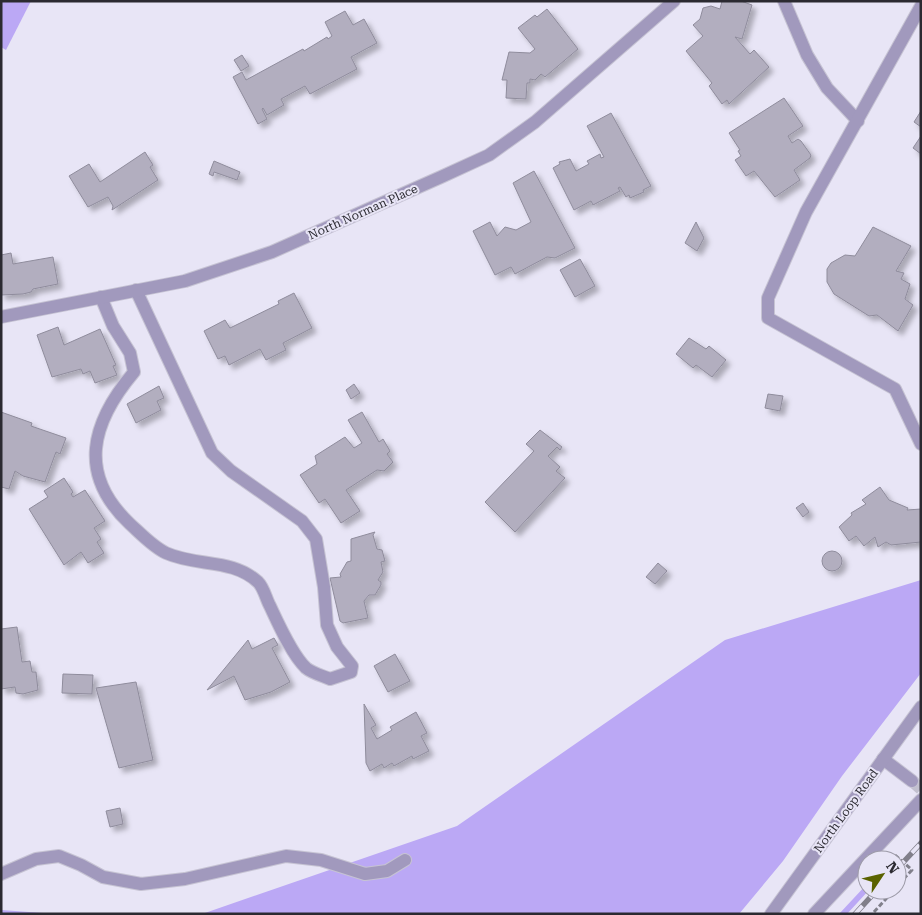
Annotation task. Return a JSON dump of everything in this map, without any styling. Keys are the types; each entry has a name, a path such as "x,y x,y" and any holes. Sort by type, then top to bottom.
{"street":[{"name":"North Norman Place","path":"1,317 185,281 272,252 387,203 489,154 535,122 674,1"},
{"path":"784,1 807,55 828,88 858,120"},
{"path":"921,6 806,212 768,298 768,318 895,389 921,444"},
{"path":"101,297 113,326 130,353 134,372 114,395 94,448 98,474 104,494 122,517 165,552 201,563 239,568 260,584 282,632 306,668 330,679 351,672 352,666 338,647 327,625 324,588 316,539 302,520 231,471 212,453 136,290"},
{"name":"North Loop Road","path":"771,914 921,707"},
{"path":"883,760 912,781"},
{"path":"814,914 921,800"},
{"path":"1,874 36,859 59,856 103,877 141,884 185,879 286,856 321,860 365,874 387,871 405,860"}],"path":[{"path":"907,866 912,870 907,875"},
{"path":"874,912 885,900"}],"shaded area":[{"path":"1,1 31,1 6,50 1,47"},
{"path":"921,580 921,673 842,776 783,861 739,914 202,914 457,826 725,640"},
{"path":"857,895 857,900 860,900 847,914 839,914"},
{"path":"1,910 57,914 1,914"}],"building":[{"path":"722,1 741,1 752,5 742,39 735,37 750,54 754,50 769,67 729,104 727,100 722,104 709,86 712,83 686,51 703,36 693,25 700,19 703,8 711,6 720,9"},
{"path":"547,9 578,49 545,77 541,74 535,80 530,79 530,83 527,83 526,99 506,98 507,80 502,80 509,52 530,53 535,49 518,28 535,15 537,17"},
{"path":"345,11 353,25 364,19 377,43 351,57 357,69 310,94 305,86 281,99 284,105 267,115 263,108 267,119 258,124 233,77 242,72 246,80 303,49 304,51 327,37 328,39 332,36 325,22"},
{"path":"242,55 249,66 241,71 234,60"},
{"path":"784,98 803,126 788,136 792,143 798,139 801,141 811,155 810,158 794,170 800,180 775,197 754,171 746,176 735,160 741,156 738,151 740,150 729,133"},
{"path":"921,111 921,127 914,122"},
{"path":"611,113 651,186 643,190 644,192 630,198 629,195 626,197 620,187 618,188 620,191 593,205 591,201 574,210 553,168 560,164 559,162 570,159 576,171 589,164 587,161 600,154 601,158 604,157 587,126"},
{"path":"921,136 921,154 913,148"},
{"path":"145,152 153,165 150,167 158,180 112,210 113,206 108,197 88,207 69,176 89,164 100,182"},
{"path":"214,161 240,172 237,180 214,172 213,176 209,174"},
{"path":"534,171 575,248 555,258 547,257 515,274 511,267 495,275 473,231 490,222 497,236 505,227 516,230 531,222 513,183"},
{"path":"696,222 704,238 697,251 685,243"},
{"path":"873,227 911,246 896,271 904,273 901,279 910,284 905,299 913,305 898,331 877,315 869,316 834,294 827,282 827,269 831,263 845,255 855,256"},
{"path":"11,253 13,264 53,257 58,284 33,289 31,292 23,294 1,295 1,255"},
{"path":"580,259 595,286 575,297 560,270"},
{"path":"294,293 312,328 283,343 286,350 266,360 260,349 229,365 225,356 218,359 204,331 225,320 230,328 279,304 278,301"},
{"path":"58,327 64,345 100,329 116,365 113,366 117,375 95,383 90,371 83,374 81,369 52,377 37,335"},
{"path":"689,338 706,349 709,346 726,360 712,377 696,365 693,368 676,354"},
{"path":"354,384 360,393 351,399 346,390"},
{"path":"159,386 164,398 157,401 161,410 136,423 127,404"},
{"path":"768,394 783,396 780,411 765,408"},
{"path":"1,412 32,423 31,426 66,438 60,454 56,452 45,482 23,476 15,471 9,489 1,487"},
{"path":"362,412 379,442 383,439 390,451 387,454 393,462 384,471 377,470 346,490 360,511 341,523 325,499 319,503 300,475 317,464 315,456 345,437 354,448 362,443 348,420"},
{"path":"540,430 562,447 560,450 557,447 548,456 560,467 556,471 565,478 515,532 485,502 534,451 526,444"},
{"path":"64,478 73,492 71,494 73,497 85,490 105,521 94,528 101,539 97,542 104,553 88,563 81,552 64,565 29,509 48,497 44,491"},
{"path":"880,487 889,500 908,508 907,510 921,509 921,542 891,545 886,542 878,547 875,537 864,546 856,536 849,541 839,527 852,515 851,513 866,504 862,500"},
{"path":"803,503 809,512 803,517 796,508"},
{"path":"375,532 373,535 377,549 382,550 385,561 381,562 383,572 378,580 381,582 381,585 375,595 369,595 364,601 368,618 343,623 340,621 330,578 341,577 340,574 347,562 351,561 351,539"},
{"path":"832,551 839,554 842,561 839,568 832,571 825,568 822,561 825,554"},
{"path":"658,563 667,571 655,584 646,577"},
{"path":"17,627 22,662 30,661 32,672 36,672 38,690 23,694 16,693 15,687 1,689 1,629"},
{"path":"274,638 278,645 272,648 290,682 271,692 245,700 234,676 207,690 248,640 252,649"},
{"path":"395,654 410,681 388,692 374,666"},
{"path":"63,674 93,675 92,694 62,693"},
{"path":"136,682 153,760 119,768 96,688"},
{"path":"364,704 376,725 371,728 377,739 392,730 390,727 416,712 427,733 421,736 429,751 413,759 412,756 394,766 392,763 384,768 382,764 370,771 366,763"},
{"path":"120,808 123,824 110,827 106,811"}],"tunnel":[{"path":"912,781 921,789"}],"railway":[{"path":"907,858 921,843"},
{"path":"855,914 868,900"}]}
